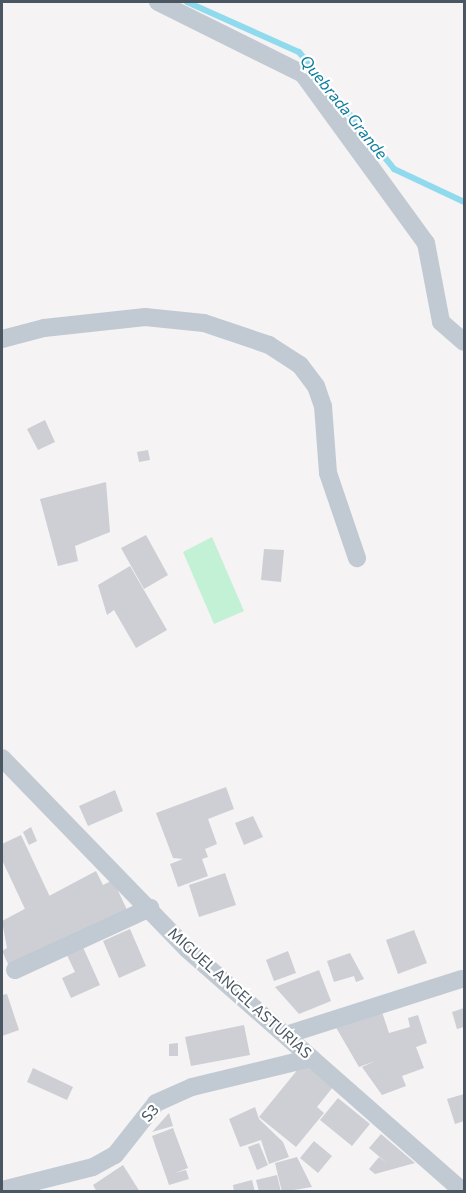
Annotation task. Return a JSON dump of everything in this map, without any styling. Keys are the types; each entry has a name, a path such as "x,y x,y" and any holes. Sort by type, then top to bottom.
{"street":[{"path":"158,2 303,74 426,243 441,322 465,342"},
{"path":"2,339 54,326 145,317 204,324 269,345 300,365 316,386 324,406 328,473 357,558"},
{"name":"MIGUEL ANGEL ASTURIAS","path":"2,758 90,855 150,908 187,949 289,1034 312,1058 464,1191"},
{"path":"15,970 150,908"},
{"path":"289,1034 461,979"},
{"name":"S3","path":"2,1190 93,1167 115,1155 156,1103 192,1087 312,1058"}],"green space":[{"path":"212,537 244,611 214,624 183,552"}],"building":[{"path":"45,420 55,442 38,450 27,429"},
{"path":"148,450 150,460 139,462 137,452"},
{"path":"106,482 110,532 75,546 78,561 58,566 40,499"},
{"path":"146,535 168,575 144,589 121,548"},
{"path":"264,549 284,550 281,582 261,580"},
{"path":"130,566 167,630 136,648 114,610 107,615 98,585"},
{"path":"226,787 234,809 208,819 217,844 205,849 208,857 202,859 208,876 178,887 170,864 183,859 173,858 156,813"},
{"path":"115,790 123,811 88,826 79,806"},
{"path":"253,816 263,837 244,845 235,823"},
{"path":"31,827 37,841 29,845 23,832"},
{"path":"21,835 50,897 25,909 2,860 2,844"},
{"path":"96,871 103,885 113,880 128,912 9,966 2,951 7,948 2,921"},
{"path":"225,873 236,905 199,917 189,885"},
{"path":"130,929 146,966 119,978 103,941"},
{"path":"414,930 427,963 398,974 386,940"},
{"path":"82,945 100,985 71,998 62,978 75,972 66,953"},
{"path":"288,951 296,973 274,981 266,960"},
{"path":"350,953 364,979 356,982 354,976 334,982 327,961"},
{"path":"319,970 331,1001 299,1014 275,987"},
{"path":"7,994 19,1030 2,1036 2,995"},
{"path":"464,1008 464,1027 457,1029 452,1012"},
{"path":"381,1009 389,1033 410,1027 408,1018 418,1015 427,1043 416,1047 424,1068 402,1076 406,1086 382,1095 362,1067 375,1061 359,1067 334,1024"},
{"path":"244,1025 250,1055 191,1066 185,1037"},
{"path":"178,1043 178,1056 169,1056 169,1044"},
{"path":"303,1063 333,1087 317,1107 324,1113 296,1147 259,1117"},
{"path":"33,1068 73,1087 67,1100 27,1082"},
{"path":"464,1094 464,1121 455,1124 447,1099"},
{"path":"338,1098 370,1124 352,1146 320,1120"},
{"path":"255,1107 259,1119 283,1142 289,1157 269,1164 261,1140 240,1147 229,1119"},
{"path":"169,1113 173,1126 152,1132"},
{"path":"173,1128 188,1168 175,1173 186,1170 189,1179 169,1185 152,1136"},
{"path":"381,1134 415,1163 375,1174 369,1169 379,1157 387,1163 369,1148"},
{"path":"314,1141 332,1156 318,1173 300,1158"},
{"path":"259,1143 268,1165 257,1170 248,1147"},
{"path":"297,1157 312,1187 282,1192 275,1163"},
{"path":"123,1165 140,1192 97,1192 93,1185"},
{"path":"277,1175 281,1192 259,1192 256,1180"},
{"path":"252,1180 255,1192 234,1192 233,1185"}],"waterway":[{"name":"Quebrada Grande","path":"187,2 299,52 394,169 464,202"}]}
